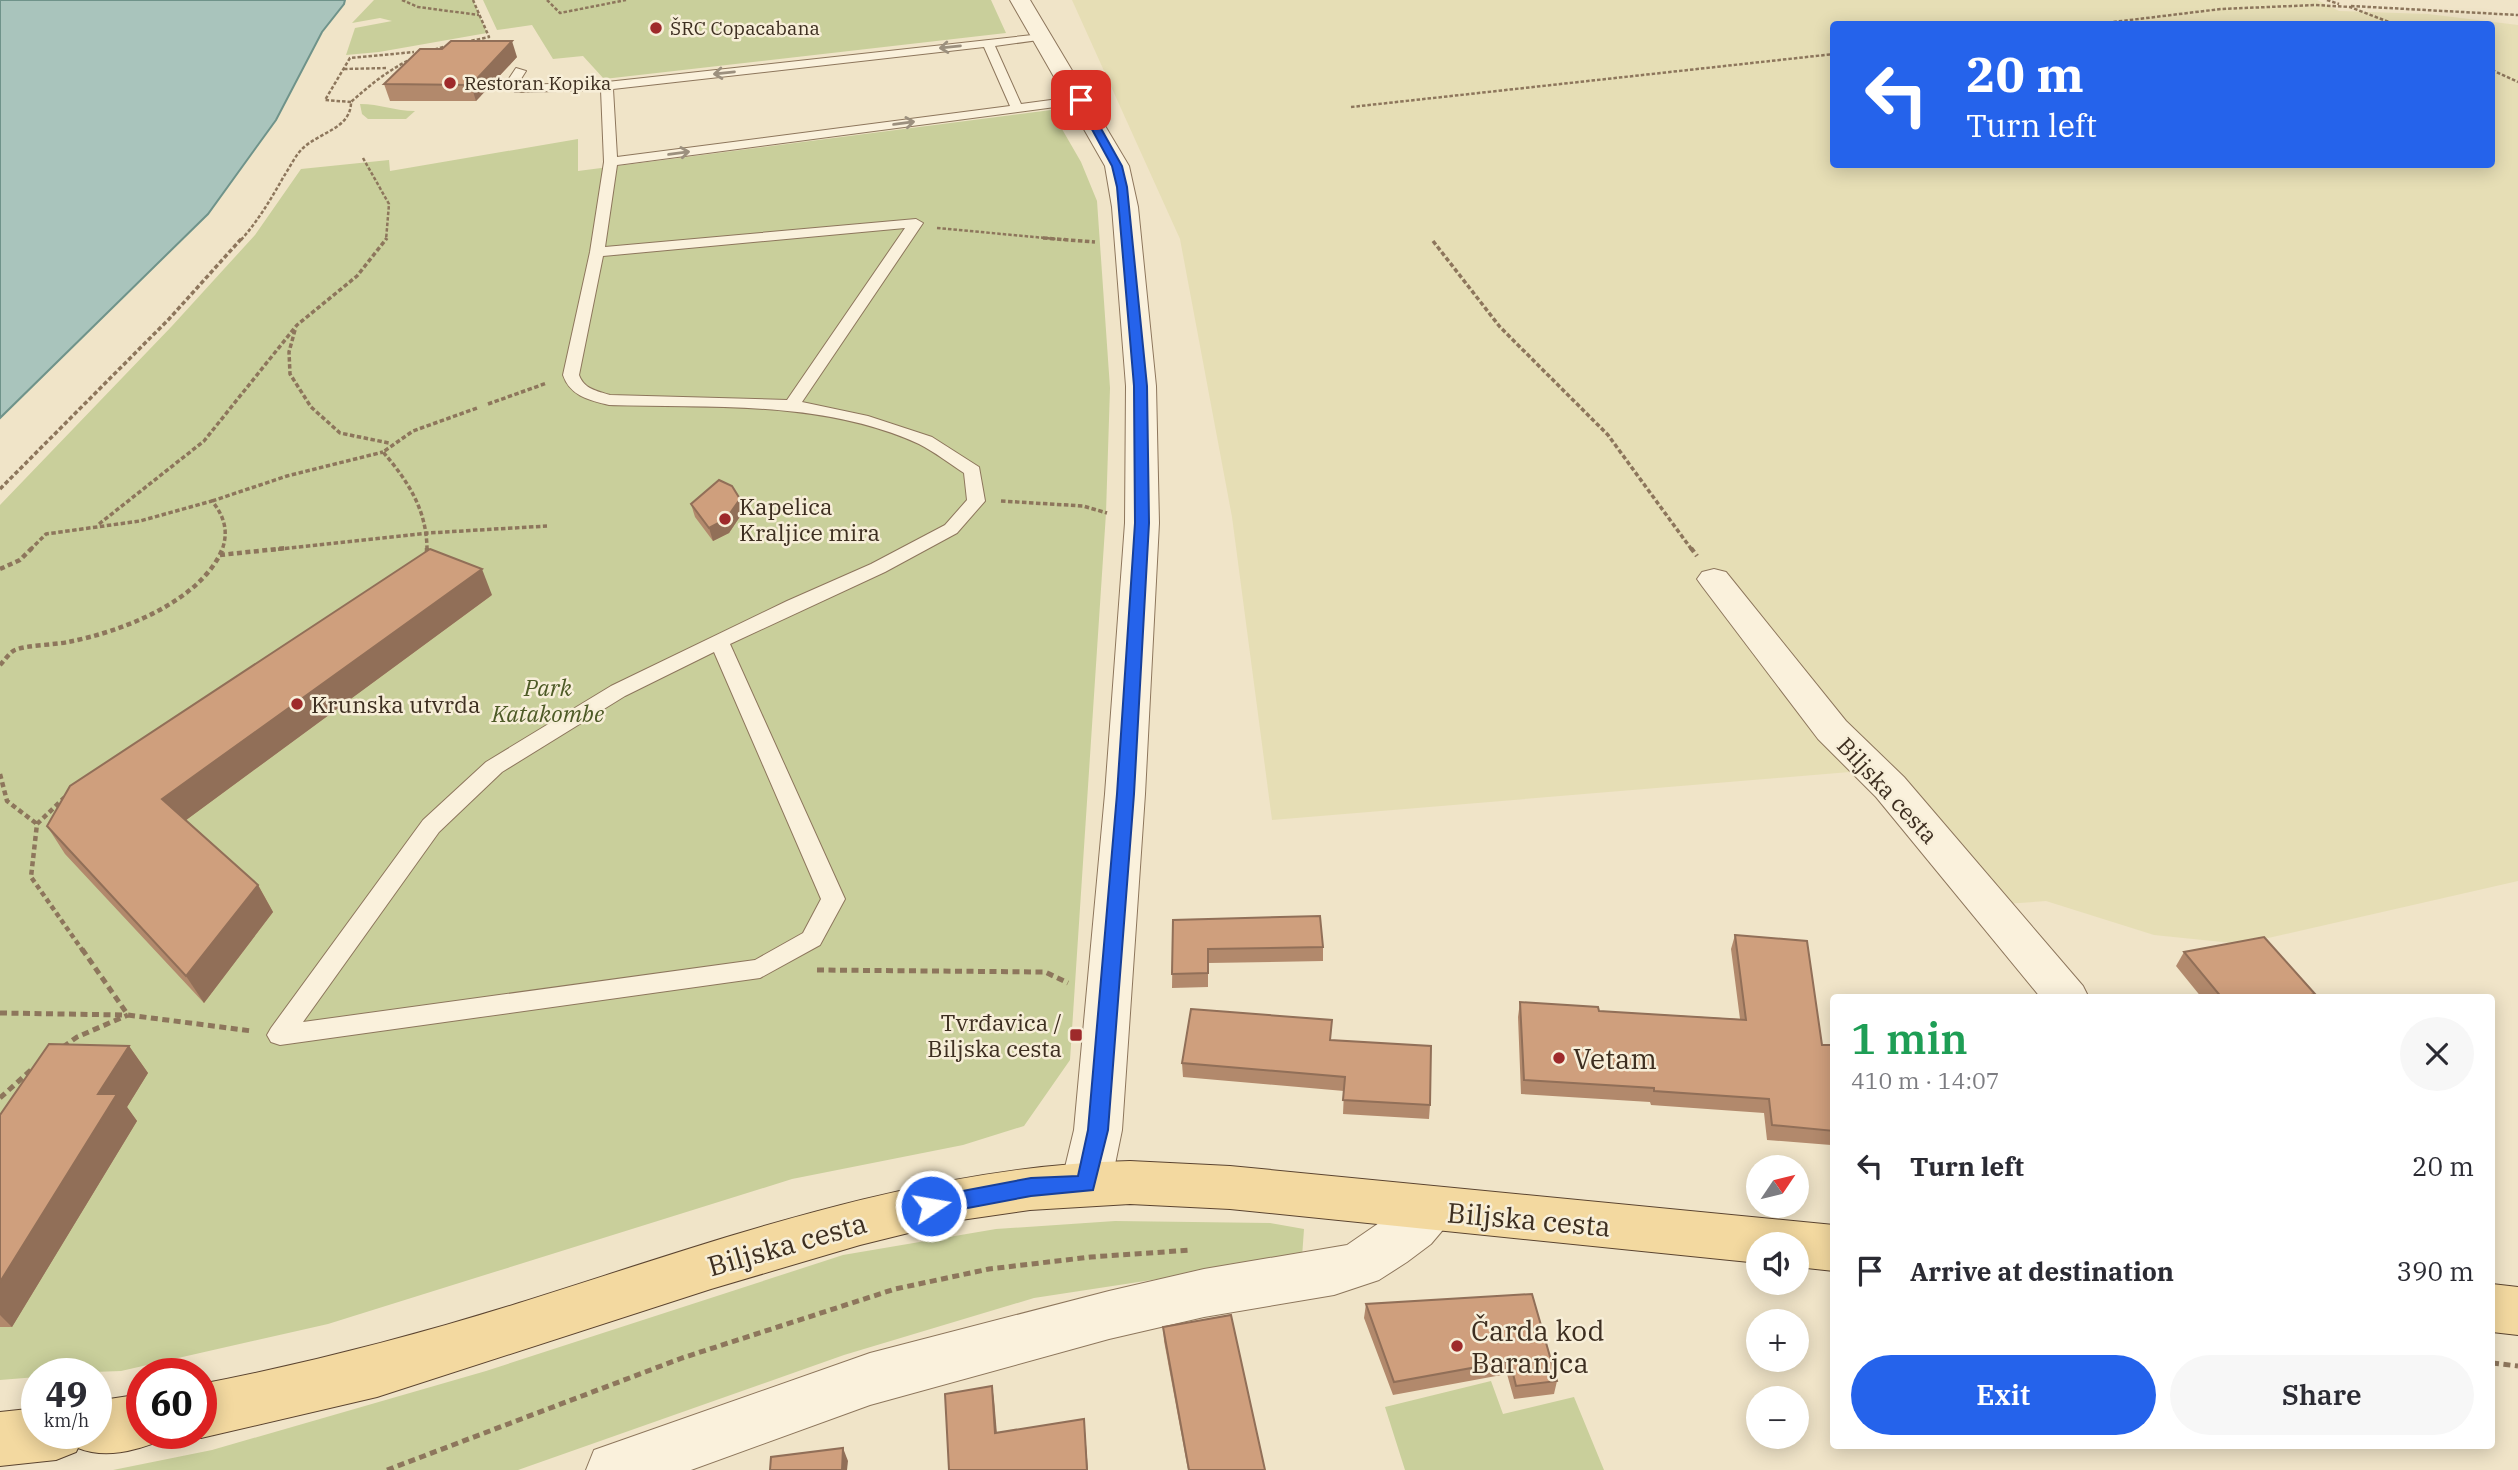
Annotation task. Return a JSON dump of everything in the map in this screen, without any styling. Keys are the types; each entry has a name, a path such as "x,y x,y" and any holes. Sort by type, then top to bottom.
{"main road":[{"name":"Biljska cesta","path":"217,1407 279,1395 379,1370 667,1278 854,1224 956,1200 1031,1187 1136,1181 1220,1185 1429,1209 1746,1239"},
{"name":"Biljska cesta","path":"1809,1245 1830,1248"},
{"path":"2495,1308 2518,1311"},
{"path":"0,1439 21,1437"}],"street":[{"path":"1020,0 1081,100 1117,166 1129,245 1141,386 1142,523 1125,794 1098,1130 1086,1184"},
{"name":"Biljska cesta","path":"1714,579 1832,730 1890,787 2064,994"},
{"name":"Biljska cesta","path":"614,1470 870,1379 1109,1315 1204,1293 1334,1272 1360,1264 1413,1228 1429,1209"}],"lane":[{"path":"520,71 512,83 519,89 607,86 1042,37"},
{"path":"988,43 1017,108"},
{"path":"280,1035 431,826 494,767 618,691 878,568 951,529 976,501 973,471 926,441 862,420 792,405 609,400 583,393 572,383 570,375 597,252 611,162 607,86"},
{"path":"611,162 1081,100"},
{"path":"597,252 916,223"},
{"path":"792,405 916,223"},
{"path":"280,1035 760,970 813,939 833,899 719,641"}],"path":[{"path":"402,0 418,7 479,15"},
{"path":"424,50 388,68 351,102 326,100 350,58 424,50 489,37 472,0"},
{"path":"547,0 560,13 626,0"},
{"path":"2327,0 2386,21"},
{"path":"2123,21 2309,3 2518,15"},
{"path":"1351,107 1830,54"},
{"path":"344,69 388,68"},
{"path":"2495,71 2518,82"},
{"path":"0,489 187,300 256,223 300,151 311,141 344,122 351,112 351,102"},
{"path":"97,526 204,441 296,326 357,276 387,239 389,204 363,158"},
{"path":"916,223 960,232 1129,245"},
{"path":"1433,241 1500,327 1608,435 1714,579"},
{"path":"296,326 289,344 290,375 310,406 336,431 352,438 390,443"},
{"path":"488,404 570,375"},
{"path":"0,569 20,560 46,534 140,522 287,476 383,452 390,443 440,420 477,408"},
{"path":"383,452 405,477 422,510 428,533 427,556 420,563"},
{"path":"976,501 1024,500 1083,506 1142,523"},
{"path":"0,665 14,650 51,646 123,626 187,592 220,555 226,530 223,514 212,501"},
{"path":"220,555 428,533 547,526"},
{"path":"0,774 7,800 37,824"},
{"path":"74,789 37,824 31,877 128,1015"},
{"path":"760,970 1045,972 1079,988 1108,1007"},
{"path":"0,1013 128,1015 280,1035"},
{"path":"55,1053 77,1037 128,1015"},
{"path":"0,1098 44,1061"},
{"path":"387,1470 682,1358 895,1289 989,1269 1091,1257 1199,1250"},
{"path":"2495,1363 2518,1366"}],"shaded area":[{"path":"1072,0 2317,0 2339,11 2428,14 2485,21 1830,21 1830,168 2495,168 2495,22 2518,25 2518,881 2242,944 2154,935 2046,901 2005,904 1886,769 1272,820 1232,517 1180,239"}],"green space":[{"path":"374,0 473,0 487,33 379,52 346,55 355,28 392,21 380,18 352,23"},
{"path":"483,0 991,0 1006,33 604,79 583,56 553,59 532,25 497,30"},
{"path":"360,104 415,111 406,119 368,119 362,114"},
{"name":"Park Katakombe","path":"1051,110 1081,162 1097,201 1110,388 1106,513 1070,1060 1024,1126 963,1145 792,1179 328,1324 178,1358 126,1358 126,1370 121,1371 112,1371 112,1358 21,1358 21,1378 0,1380 0,505 172,326 255,235 301,169 389,160 390,171 578,139 578,171"},
{"path":"1115,1221 1270,1223 1304,1229 1302,1257 1034,1298 844,1355 518,1470 113,1470 217,1449 486,1371 843,1255 996,1229"},
{"path":"1491,1381 1503,1414 1574,1397 1604,1470 1405,1470 1385,1407"}],"water":[{"path":"0,0 345,0 322,32 276,120 208,214 0,418"}],"building":[{"path":"451,41 512,41 471,85 384,84 420,49 442,49"},
{"path":"719,480 732,486 740,499 726,519 709,528 691,504"},
{"name":"Krunska utvrda","path":"430,549 482,569 162,799 258,885 186,976 47,826 70,786"},
{"path":"1320,916 1323,947 1208,949 1208,973 1172,974 1173,920"},
{"path":"1735,935 1807,941 1822,1045 1830,1045 1830,1131 1772,1125 1769,1099 1524,1080 1520,1002 1598,1007 1599,1011 1746,1020"},
{"path":"2264,937 2315,994 2219,994 2184,952"},
{"path":"1191,1009 1332,1020 1330,1040 1431,1046 1430,1105 1343,1100 1345,1077 1182,1063"},
{"path":"49,1044 129,1046 98,1094 117,1094 0,1282 0,1115"},
{"name":"Čarda kod Baranjca","path":"1532,1294 1557,1381 1516,1386 1510,1361 1394,1382 1366,1304"},
{"path":"1231,1315 1265,1470 1189,1470 1163,1327"},
{"path":"992,1386 995,1433 1084,1419 1087,1470 949,1470 945,1394"},
{"path":"843,1448 842,1470 770,1470 771,1457"}],"place":[{"name":"ŠRC Copacabana","path":"656,28"},
{"name":"Restoran Kopika","path":"450,83"},
{"name":"Kapelica Kraljice mira","path":"725,519"},
{"name":"Krunska utvrda","path":"297,704"},
{"name":"Tvrđavica / Biljska cesta","path":"1076,1035"},
{"name":"Vetam","path":"1559,1058"},
{"name":"Čarda kod Baranjca","path":"1457,1346"}],"route":[{"path":"931,1206 1031,1187 1086,1184 1098,1130 1125,794 1142,523 1141,386 1122,187 1117,166 1081,100"}]}
